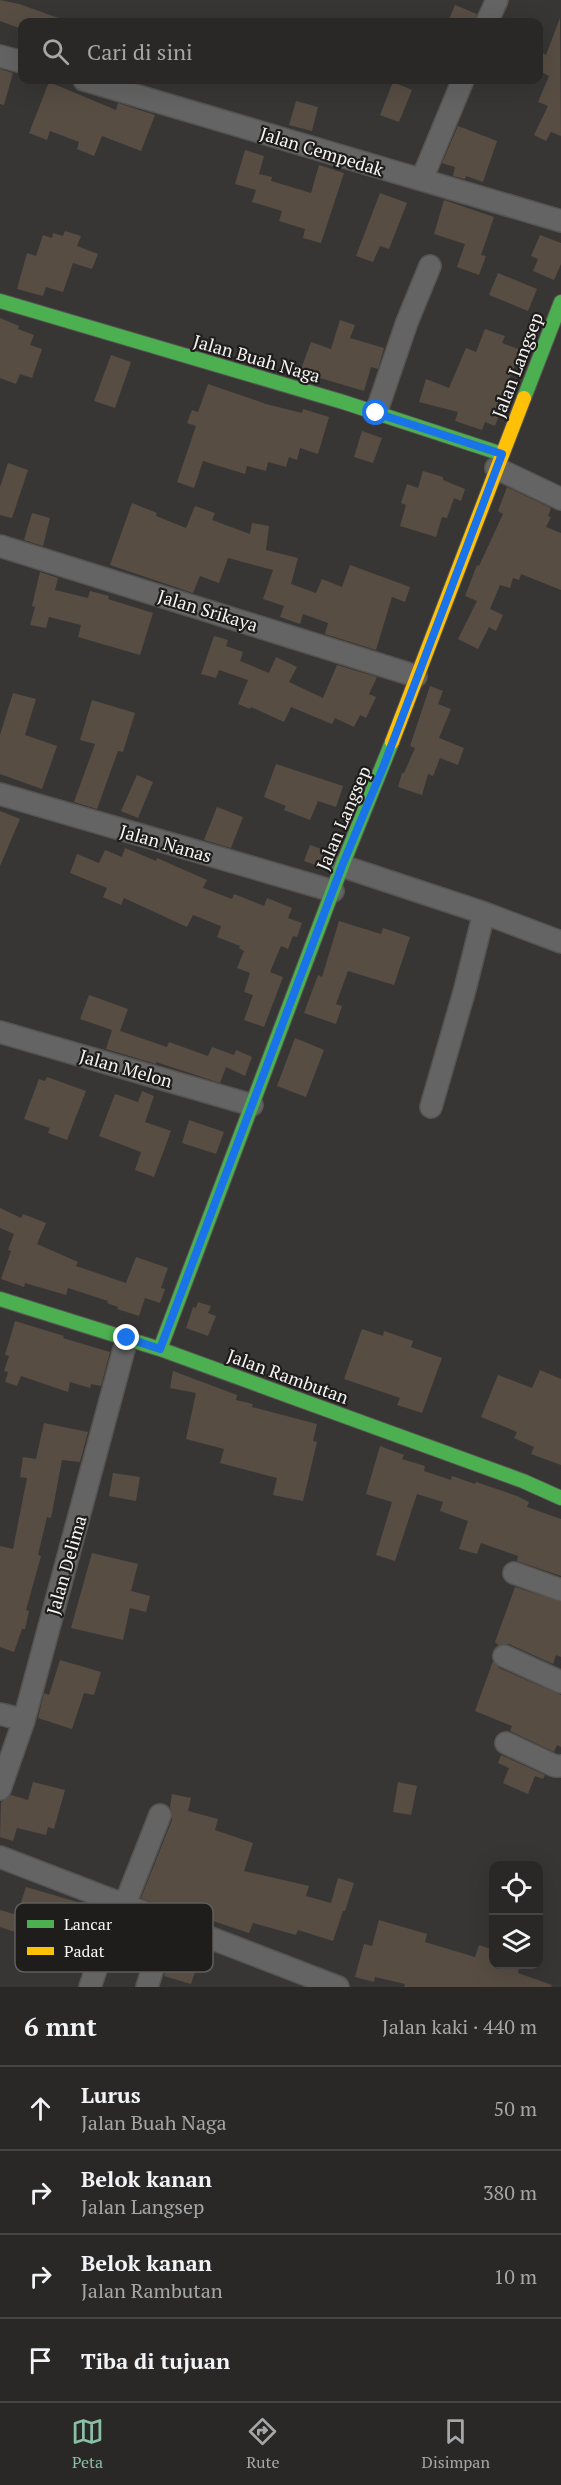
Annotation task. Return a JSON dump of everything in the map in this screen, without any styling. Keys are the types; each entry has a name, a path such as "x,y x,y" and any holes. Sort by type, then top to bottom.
{"street":[{"path":"489,18 496,0"},
{"path":"0,56 18,61"},
{"name":"Jalan Cempedak","path":"97,84 561,221"},
{"path":"422,179 461,84"},
{"path":"376,413 407,322 430,266"},
{"name":"Jalan Buah Naga","path":"0,301 376,413 499,461"},
{"name":"Jalan Langsep","path":"160,1349 342,866 384,765 416,676 561,302"},
{"path":"499,461 561,499"},
{"name":"Jalan Srikaya","path":"0,546 416,676"},
{"name":"Jalan Nanas","path":"0,794 333,891"},
{"path":"342,866 484,913 561,942"},
{"path":"431,1107 484,913"},
{"name":"Jalan Melon","path":"0,1032 252,1105"},
{"name":"Jalan Rambutan","path":"0,1299 160,1349 512,1477 561,1498"},
{"name":"Jalan Delima","path":"0,1790 24,1720 127,1338"},
{"path":"514,1573 561,1590"},
{"path":"504,1656 561,1682"},
{"path":"0,1714 24,1720"},
{"path":"506,1743 555,1766 561,1766"},
{"path":"0,1857 122,1903 160,1815"},
{"path":"213,1938 338,1987"},
{"path":"90,1987 96,1972"},
{"path":"147,1987 152,1972"}],"building":[{"path":"0,0 59,18 18,18 18,28 0,21"},
{"path":"455,5 477,14 476,18 450,18"},
{"path":"560,18 561,136 551,132 546,141 534,135 548,106 538,102 549,76 543,73 543,54 546,55"},
{"path":"0,69 13,73 4,105 0,104"},
{"path":"48,84 54,84 116,110 118,103 155,115 141,151 102,136 94,156 77,149 79,142 50,131 47,140 29,133"},
{"path":"392,84 412,90 399,122 380,115"},
{"path":"296,101 318,107 312,131 289,125"},
{"path":"458,126 497,141 483,182 466,176 465,179 453,176 455,167 442,163"},
{"path":"245,150 264,156 259,174 272,177 271,181 311,193 319,165 344,173 321,243 303,238 305,229 279,221 282,211 252,202 256,190 235,184"},
{"path":"380,193 407,203 389,249 380,246 373,262 356,256"},
{"path":"444,200 494,217 481,255 486,256 479,275 457,267 465,244 434,234"},
{"path":"65,231 81,236 77,246 98,254 92,269 73,263 63,292 46,287 43,296 17,289 27,253 36,256 43,235 52,238 53,233 63,236"},
{"path":"540,235 561,243 561,264 554,280 533,271 538,259 531,256"},
{"path":"498,273 537,289 528,311 489,295"},
{"path":"0,318 34,335 30,345 42,349 32,378 20,374 16,384 0,378"},
{"path":"340,320 355,325 350,338 384,348 378,369 371,367 364,391 300,372 311,342 331,349"},
{"path":"485,329 505,336 502,343 521,350 498,407 502,408 495,426 485,422 482,430 455,421 458,412 419,402 426,379 449,388 466,348 476,352"},
{"path":"111,355 131,362 115,408 94,401"},
{"path":"208,384 266,404 302,413 303,409 329,417 318,454 300,448 297,460 289,457 286,467 268,462 266,471 247,466 245,474 203,461 194,488 177,482 196,426 187,423 192,410 198,412"},
{"path":"362,431 382,438 373,463 354,457"},
{"path":"8,463 28,470 12,518 0,515 0,487"},
{"path":"423,471 443,477 443,480 465,489 461,501 454,498 447,518 442,517 436,537 400,526 406,505 401,503 407,484 418,488"},
{"path":"507,487 551,508 548,516 551,517 546,527 561,533 561,590 521,574 519,580 513,578 510,588 500,585 490,609 503,615 496,631 489,627 478,649 458,639 477,601 465,596 477,565 479,566 503,514 498,511"},
{"path":"132,503 186,528 195,506 215,513 212,520 250,534 252,523 269,526 266,550 298,558 291,584 316,593 322,579 342,587 350,565 410,587 405,602 392,597 376,650 325,634 328,623 303,614 300,624 280,617 284,606 263,599 273,570 228,558 219,583 200,576 193,593 110,565"},
{"path":"32,513 50,518 43,546 24,540"},
{"path":"40,572 58,578 55,590 88,598 90,591 153,613 140,655 78,637 81,625 49,617 46,628 30,625"},
{"path":"214,636 228,640 226,646 243,652 240,661 269,673 276,657 297,667 289,682 323,698 337,665 377,677 369,694 376,697 366,718 360,715 354,727 335,718 332,724 291,707 284,722 251,707 250,709 238,704 248,680 219,670 216,678 201,674"},
{"path":"430,686 443,691 438,704 451,709 439,738 464,748 458,765 440,758 433,776 428,774 422,795 398,787 402,773 415,748 410,746"},
{"path":"13,693 36,699 25,735 57,746 42,789 0,774 0,735"},
{"path":"92,700 135,713 123,752 118,751 97,809 74,802 95,744 80,740"},
{"path":"276,764 343,786 336,807 318,801 310,820 284,810 286,806 264,797"},
{"path":"137,775 153,782 138,818 121,811"},
{"path":"217,807 243,817 231,848 204,840"},
{"path":"0,811 20,819 0,866"},
{"path":"310,845 330,852 324,868 304,861"},
{"path":"125,848 156,861 157,858 207,880 203,888 232,899 234,894 264,906 267,898 292,908 288,918 302,923 297,937 293,936 288,949 281,946 270,972 283,977 264,1027 244,1020 253,995 244,992 250,973 237,968 244,951 239,948 240,946 217,937 221,926 193,915 187,927 124,898 121,905 103,897 107,888 70,873 77,854 99,863 105,850 122,857"},
{"path":"339,921 381,934 383,928 410,937 394,985 348,971 336,1004 342,1006 336,1024 304,1013 318,975 322,977"},
{"path":"89,995 128,1009 120,1031 167,1047 169,1042 208,1056 212,1047 234,1055 236,1050 252,1057 245,1076 226,1067 220,1083 156,1062 156,1064 106,1049 112,1030 80,1019"},
{"path":"295,1038 324,1050 306,1097 277,1086"},
{"path":"47,1077 86,1091 67,1140 48,1133 50,1128 24,1119 39,1079 45,1081"},
{"path":"142,1091 154,1096 145,1122 171,1131 154,1177 135,1170 141,1152 99,1136 115,1094 138,1102"},
{"path":"189,1120 224,1132 216,1154 182,1143"},
{"path":"0,1208 21,1218 23,1214 46,1223 37,1244 78,1262 76,1266 126,1283 136,1257 168,1268 161,1288 165,1289 160,1303 145,1298 139,1316 117,1309 118,1307 107,1303 108,1301 68,1288 66,1295 25,1283 24,1287 1,1279 11,1251 8,1250 14,1234 0,1228"},
{"path":"198,1302 211,1306 208,1313 216,1316 208,1336 186,1328 193,1307 196,1308"},
{"path":"15,1321 110,1352 101,1386 91,1384 90,1388 70,1382 68,1392 21,1376 17,1386 5,1382 8,1372 4,1371 9,1356 5,1355"},
{"path":"362,1329 383,1336 384,1331 413,1341 411,1347 442,1358 422,1413 397,1405 400,1398 344,1379"},
{"path":"540,1370 561,1379 561,1465 531,1454 534,1447 514,1438 517,1432 481,1417 498,1375 532,1388"},
{"path":"173,1371 237,1395 236,1400 253,1404 252,1407 317,1424 313,1441 317,1442 303,1501 273,1495 277,1478 220,1463 224,1449 186,1439 196,1393 170,1388"},
{"path":"44,1423 88,1432 80,1462 62,1460 51,1518 47,1517 38,1555 41,1556 26,1610 29,1611 25,1629 22,1629 14,1652 0,1647 0,1546 13,1549 27,1478 20,1477 23,1457 36,1459"},
{"path":"380,1446 404,1455 402,1459 425,1466 424,1471 451,1480 452,1476 475,1484 476,1482 517,1496 529,1502 527,1507 561,1519 561,1576 517,1561 518,1556 481,1543 477,1554 459,1549 468,1521 440,1511 443,1502 417,1494 395,1561 376,1555 392,1502 366,1494"},
{"path":"113,1473 140,1477 136,1501 109,1496"},
{"path":"92,1553 138,1564 131,1591 150,1596 146,1612 130,1608 123,1640 71,1628"},
{"path":"515,1587 561,1602 561,1657 556,1655 553,1664 509,1644 498,1645 495,1642"},
{"path":"60,1660 101,1672 94,1695 84,1693 72,1729 38,1718 44,1693 49,1695"},
{"path":"493,1661 499,1668 561,1695 561,1747 557,1745 554,1752 510,1731 512,1726 475,1711"},
{"path":"501,1755 545,1775 543,1779 535,1776 528,1794 503,1783 509,1768 498,1763"},
{"path":"33,1782 65,1790 54,1829 48,1827 46,1835 17,1828 13,1841 0,1837 1,1802 11,1795 28,1800"},
{"path":"398,1782 417,1786 411,1815 393,1812"},
{"path":"172,1794 191,1798 188,1811 218,1819 215,1830 253,1843 244,1871 309,1886 306,1896 331,1903 338,1878 354,1883 333,1941 298,1930 296,1935 253,1923 249,1933 213,1921 213,1903 154,1903 141,1898 172,1820 170,1807"},
{"path":"26,1887 81,1903 21,1903"},
{"path":"0,1910 15,1914 15,1932 0,1927"},
{"path":"379,1920 427,1934 425,1942 475,1957 479,1945 489,1948 489,1969 519,1969 518,1973 552,1985 551,1987 404,1987 405,1984 375,1977 374,1982 355,1977 364,1944 372,1946"},
{"path":"165,1972 195,1972 191,1984 164,1976"}],"traffic: fast":[{"path":"0,301 343,402 502,454"},
{"path":"524,398 561,302"},
{"path":"160,1349 342,866 392,742"},
{"path":"0,1299 160,1349 523,1481 561,1498"}],"traffic: slow":[{"path":"392,742 524,398"}],"route":[{"path":"127,1338 160,1349 342,866 384,765 502,454 376,413"}]}
